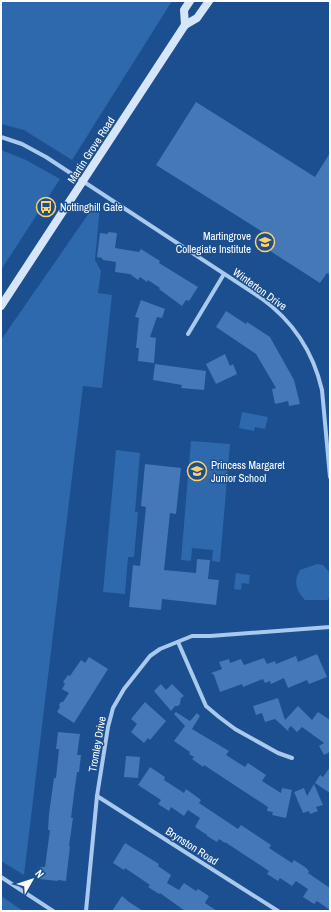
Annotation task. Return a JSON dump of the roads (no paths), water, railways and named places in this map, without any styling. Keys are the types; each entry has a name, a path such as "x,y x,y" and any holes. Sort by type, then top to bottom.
{"main road":[{"name":"Martin Grove Road","path":"185,25 184,10 190,1"},
{"name":"Martin Grove Road","path":"1,306 185,25 197,18 209,1"}],"street":[{"path":"1,137 22,144 46,157 83,182"},
{"name":"Winterton Drive","path":"83,182 266,302 282,315 291,325 315,366 322,390 330,474"},
{"path":"188,334 224,274"},
{"name":"Tromley Drive","path":"86,911 97,796 108,727 113,708 117,700 150,656 160,648 192,636 330,627"},
{"path":"178,642 206,706 236,729 278,754 292,758"},
{"name":"Brynston Road","path":"97,796 278,911"},
{"path":"1,877 53,911"}],"place":[{"name":"Nottinghill Gate","path":"46,207"},
{"name":"Martingrove Collegiate Institute","path":"265,242"},
{"name":"Princess Margaret Junior School","path":"197,471"}]}
